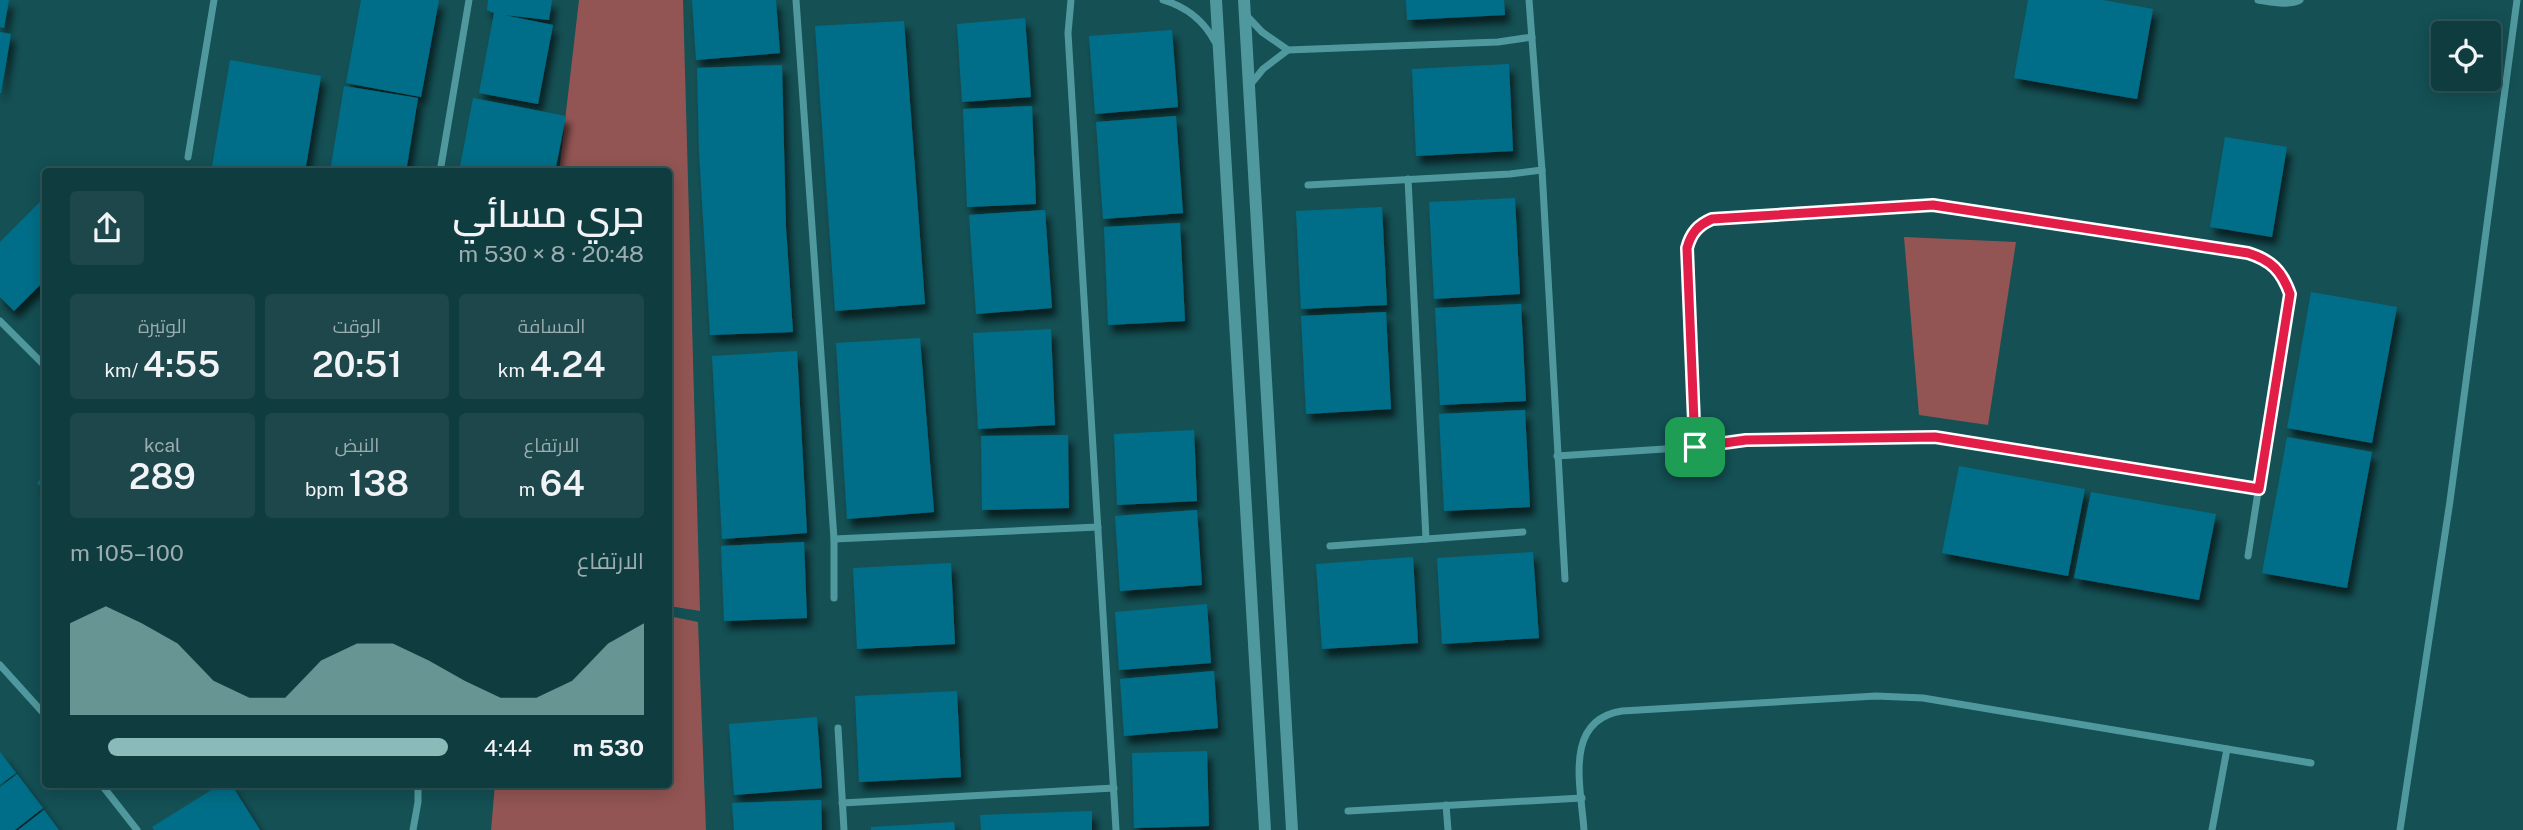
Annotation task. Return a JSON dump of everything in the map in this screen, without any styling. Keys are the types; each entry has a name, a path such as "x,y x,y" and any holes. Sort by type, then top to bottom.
{"street":[{"path":"188,157 214,0"},
{"path":"441,168 469,0"},
{"path":"798,0 834,539 834,598"},
{"path":"1071,0 1068,33 1116,830"},
{"path":"1165,0 1192,14 1202,23 1217,46"},
{"path":"1216,0 1265,830"},
{"path":"1529,0 1542,170 1565,579"},
{"path":"2258,0 2279,4 2300,0"},
{"path":"2400,830 2450,501 2517,0"},
{"path":"1244,7 1262,32 1288,50"},
{"path":"1244,7 1292,830"},
{"path":"1249,87 1263,69 1288,50 1498,42 1532,37"},
{"path":"1308,185 1542,170"},
{"path":"1408,179 1426,539"},
{"path":"1695,447 1687,248 1695,230 1712,219 1944,206 2248,253 2276,266 2285,279 2290,294 2248,556"},
{"path":"0,321 42,363"},
{"path":"1557,456 1695,447 1746,440 1935,437 2259,489"},
{"path":"834,539 1098,527"},
{"path":"1330,546 1523,532"},
{"path":"0,665 42,712"},
{"path":"1584,830 1580,759 1583,739 1588,730 1603,716 1622,711 1876,696 1911,697 2311,763"},
{"path":"838,728 844,830"},
{"path":"2212,830 2227,749"},
{"path":"104,788 137,830"},
{"path":"412,830 418,788"},
{"path":"842,803 1114,788"},
{"path":"1348,811 1582,798"},
{"path":"1447,805 1448,830"}],"shaded area":[{"path":"579,0 683,0 700,611 672,606 672,168 559,168"},
{"path":"1904,237 2016,242 1988,425 1919,415"},
{"path":"672,617 698,622 706,830 491,830 495,788 672,788"}],"building":[{"path":"0,0 9,0 4,28 0,27"},
{"path":"361,0 439,0 421,97 346,83"},
{"path":"488,0 552,0 549,20 504,15 553,25 538,104 479,93 494,13 487,10"},
{"path":"692,0 776,0 780,53 696,60"},
{"path":"1406,0 1504,0 1505,15 1407,20"},
{"path":"2028,0 2103,0 2153,9 2137,99 2014,78"},
{"path":"1025,18 1031,97 962,102 957,24"},
{"path":"904,21 925,304 835,311 815,26"},
{"path":"1172,30 1178,107 1095,114 1089,36"},
{"path":"0,32 11,34 1,93 0,93"},
{"path":"230,60 321,76 306,168 212,168"},
{"path":"1509,64 1513,151 1416,156 1412,69"},
{"path":"782,65 786,228 793,332 710,335 697,68"},
{"path":"344,86 418,98 407,168 331,168"},
{"path":"473,98 566,116 556,168 460,168"},
{"path":"1032,106 1036,204 967,207 963,109"},
{"path":"1176,116 1183,213 1103,219 1096,122"},
{"path":"2225,137 2287,147 2272,237 2210,227"},
{"path":"1515,198 1520,294 1434,299 1429,202"},
{"path":"42,202 42,283 14,311 0,297 0,242"},
{"path":"1382,207 1387,305 1301,309 1296,211"},
{"path":"1045,210 1052,308 976,314 969,215"},
{"path":"1180,223 1185,321 1108,325 1104,227"},
{"path":"2311,292 2397,307 2372,443 2287,428"},
{"path":"1521,304 1526,401 1440,405 1435,308"},
{"path":"1386,312 1391,409 1306,414 1301,316"},
{"path":"1051,329 1055,425 978,429 973,333"},
{"path":"920,338 934,512 847,519 836,343"},
{"path":"797,351 807,533 722,539 712,356"},
{"path":"1525,410 1530,507 1444,511 1439,414"},
{"path":"1194,430 1197,501 1117,505 1114,434"},
{"path":"1068,435 1069,508 982,510 981,436"},
{"path":"2287,437 2372,452 2347,588 2262,573"},
{"path":"1959,466 2085,489 2068,576 1942,553"},
{"path":"2091,492 2216,514 2199,600 2074,578"},
{"path":"1197,510 1202,585 1120,591 1115,516"},
{"path":"804,542 807,618 724,621 721,546"},
{"path":"1533,552 1539,638 1442,644 1437,558"},
{"path":"1413,557 1418,643 1322,649 1316,564"},
{"path":"951,563 955,644 857,649 853,568"},
{"path":"1207,604 1211,663 1119,670 1115,612"},
{"path":"1214,671 1218,728 1124,736 1120,679"},
{"path":"957,691 961,777 859,782 855,696"},
{"path":"817,717 822,788 734,795 729,724"},
{"path":"1207,751 1209,826 1134,828 1132,753"},
{"path":"0,752 16,773 0,785"},
{"path":"17,774 43,808 15,830 0,830 0,787"},
{"path":"215,788 234,788 260,830 154,830 152,827"},
{"path":"821,800 822,830 734,830 732,803"},
{"path":"44,810 59,830 18,830"},
{"path":"1092,811 1092,830 981,830 980,815"},
{"path":"954,822 955,830 871,830 871,827"}],"route":[{"path":"1944,206 2248,253 2276,266 2285,279 2290,294 2259,489 1935,437 1746,440 1695,447 1687,248 1695,230 1712,219 1944,206"}]}
